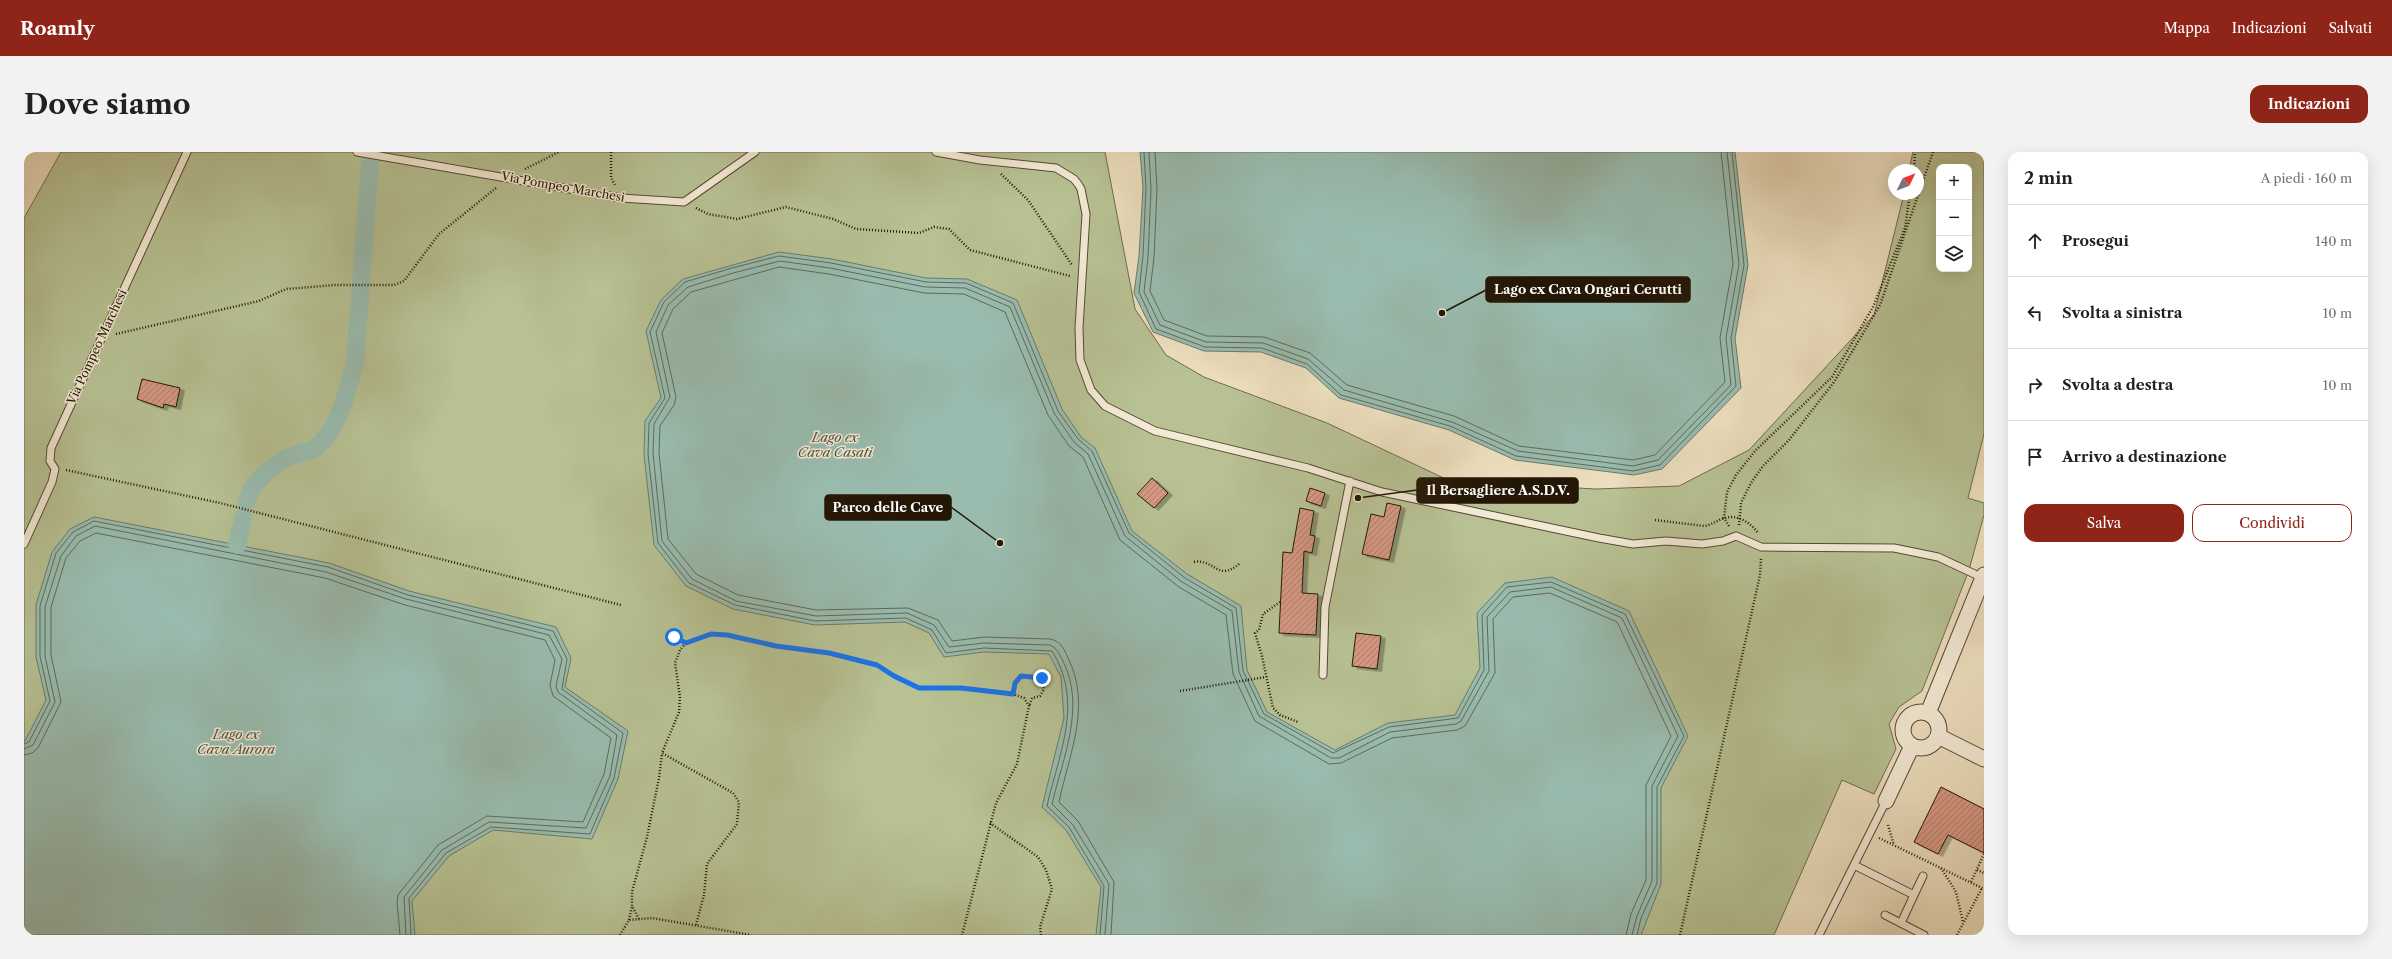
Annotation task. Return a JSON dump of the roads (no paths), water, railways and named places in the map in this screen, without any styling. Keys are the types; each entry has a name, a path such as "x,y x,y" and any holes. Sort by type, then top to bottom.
{"street":[{"path":"1928,713 1983,577"},
{"path":"1928,713 1938,723 1938,736 1933,744 1925,748 1912,746 1904,738 1904,722 1912,714 1928,713"},
{"path":"1938,736 1984,759"},
{"path":"1886,801 1912,746"}],"lane":[{"name":"Via Pompeo Marchesi","path":"24,544 52,482 54,468 50,461 51,448 187,152"},
{"name":"Via Pompeo Marchesi","path":"357,152 510,177 621,198 684,202 755,152"},
{"path":"936,152 980,160 1056,168 1074,179 1081,189 1086,209 1079,328 1080,360 1091,390 1105,406 1155,431 1308,468 1390,494 1633,544 1666,541 1712,543 1736,536 1761,547 1894,548 1938,557 1983,577"},
{"path":"1323,674 1325,608 1350,481"},
{"path":"1820,935 1886,801"},
{"path":"1854,865 1914,895"},
{"path":"1901,923 1923,876"},
{"path":"1885,915 1924,935"}],"water":[{"path":"1140,152 1735,152 1748,265 1735,338 1741,388 1662,469 1634,475 1515,460 1449,430 1339,398 1306,368 1261,352 1204,351 1153,332 1134,293 1139,256 1143,188"},
{"name":"Lago ex Cava Casati","path":"779,252 832,259 926,278 967,279 1017,300 1062,409 1081,437 1095,448 1132,531 1187,574 1241,606 1247,670 1267,712 1335,750 1388,723 1455,715 1480,668 1477,613 1505,583 1552,577 1629,611 1688,736 1661,788 1661,884 1641,935 1096,935 1101,887 1066,830 1042,807 1064,718 1061,677 1049,654 984,652 944,657 929,633 905,622 815,625 733,609 686,586 654,545 644,454 645,421 661,398 646,331 661,300 683,279"},
{"name":"Lago ex Cava Aurora","path":"94,517 329,563 409,591 556,627 571,658 565,687 628,731 618,779 592,839 493,830 449,856 412,901 415,935 24,935 24,743 46,700 36,657 36,605 52,552 70,529"}],"waterway":[{"path":"247,501 249,494 259,480 273,467 287,458 312,450 325,439 332,429 346,397 355,363 370,162"},
{"path":"237,545 243,518"}],"place":[{"name":"Lago ex Cava Ongari Cerutti","path":"1442,313"},
{"name":"Il Bersagliere A.S.D.V.","path":"1358,498"},
{"name":"Parco delle Cave","path":"1000,543"}]}
